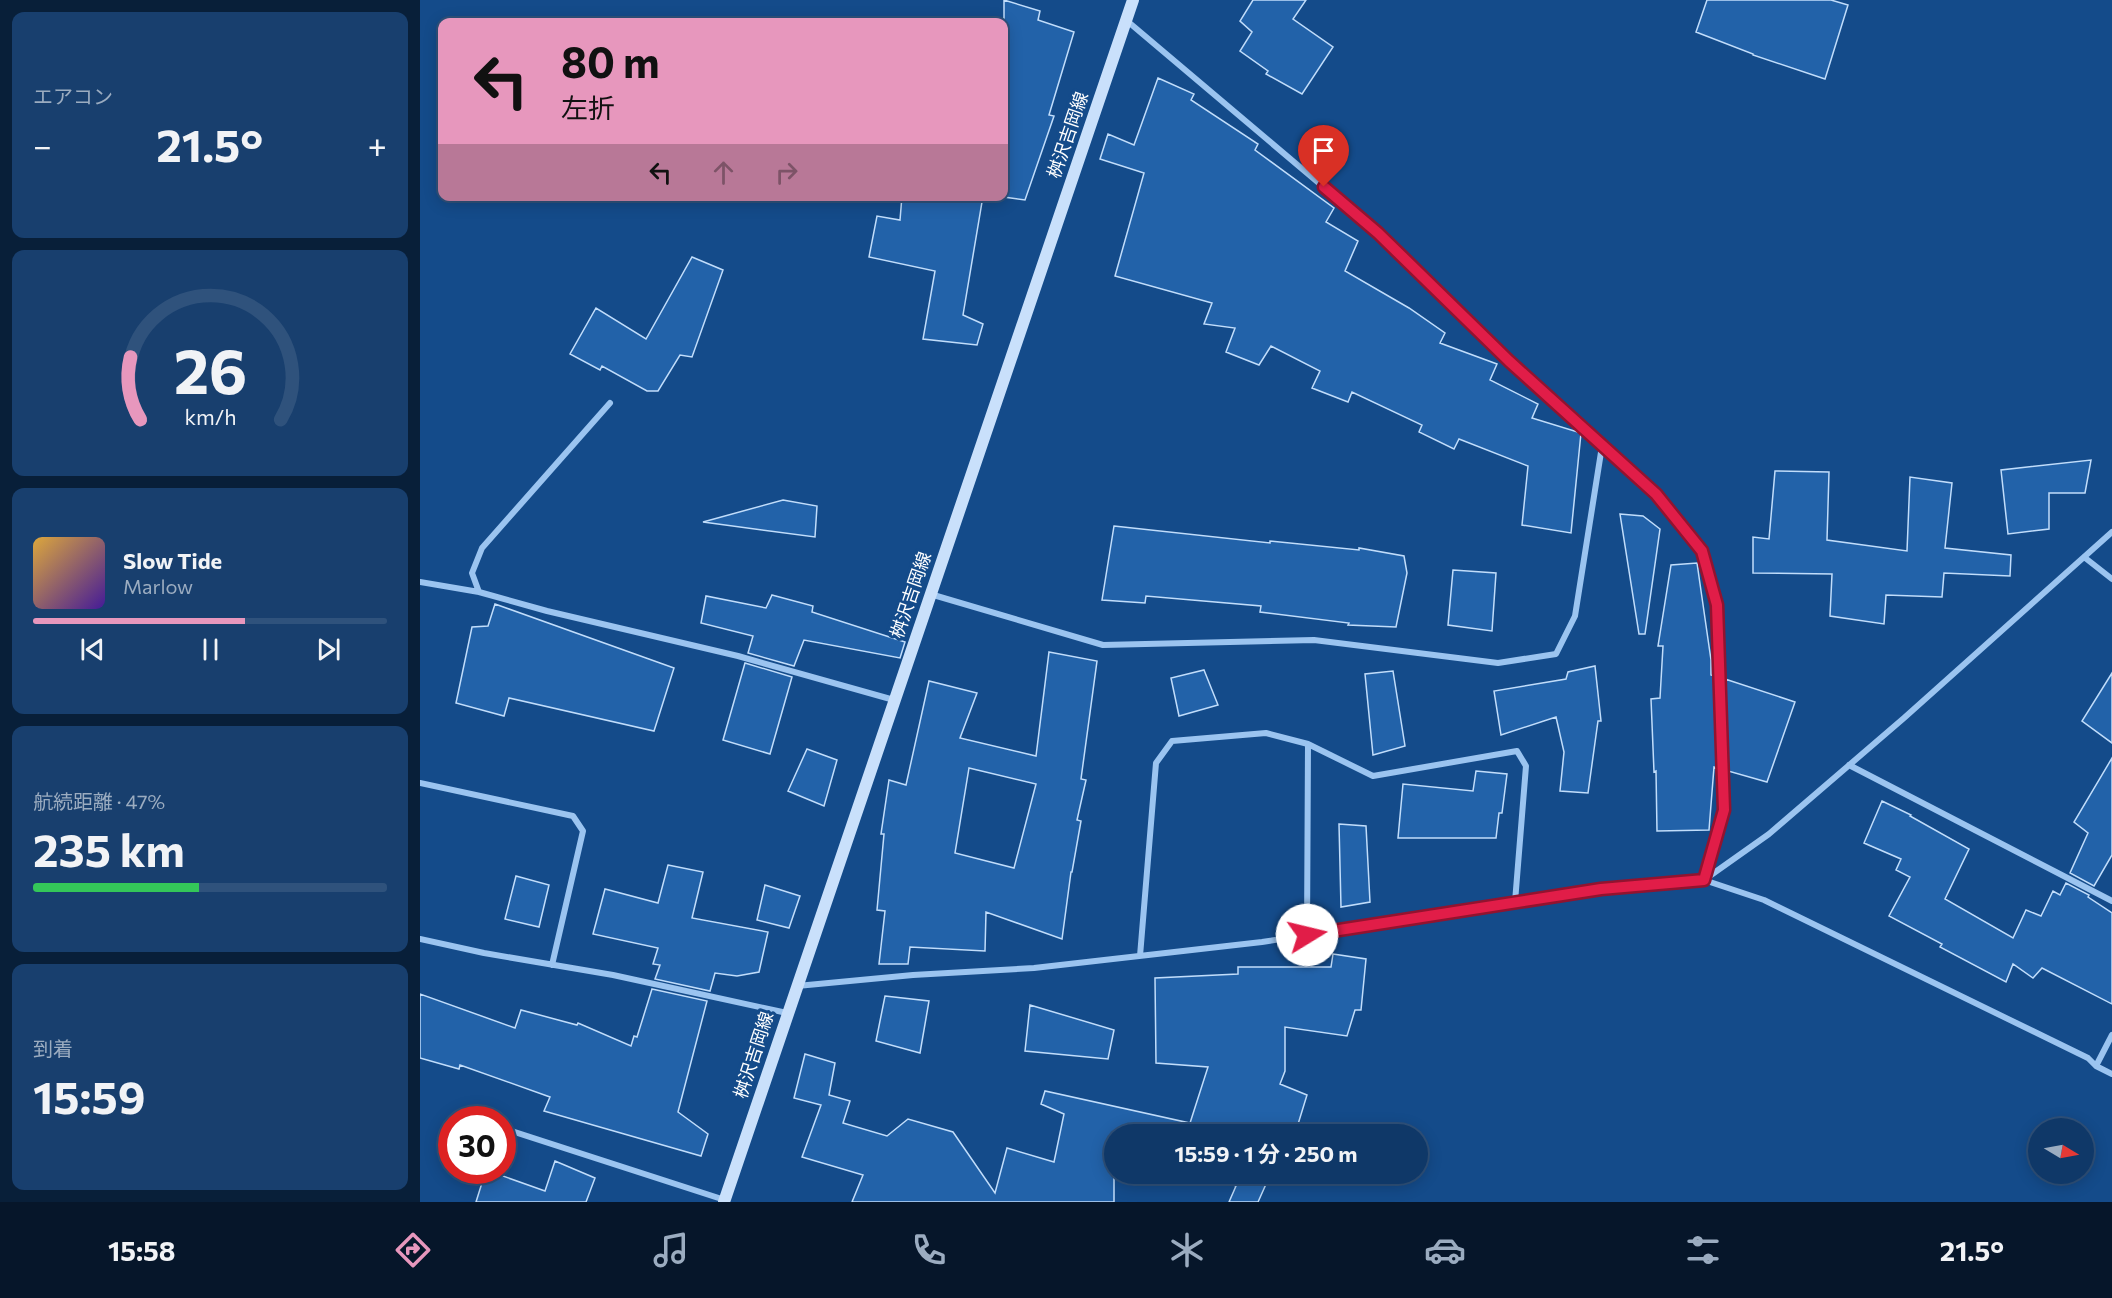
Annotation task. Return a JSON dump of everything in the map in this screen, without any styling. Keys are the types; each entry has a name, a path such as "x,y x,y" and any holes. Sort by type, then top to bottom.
{"main road":[{"name":"桝沢吉岡線","path":"724,1201 1132,0"}],"street":[{"path":"1126,20 1378,233 1509,361 1656,494 1702,551 1717,605 1724,810 1704,880"},
{"path":"478,592 472,573 482,548 610,403"},
{"path":"930,594 1103,645 1314,640 1498,663 1556,654 1575,616 1602,446"},
{"path":"1704,880 1769,834 2112,532"},
{"path":"2084,557 2112,579"},
{"path":"420,582 478,592 547,611 738,656 894,700"},
{"path":"1140,956 1156,763 1172,741 1266,733 1308,744 1373,776 1517,752 1526,766 1515,902"},
{"path":"1307,935 1308,744"},
{"path":"1849,765 2112,900"},
{"path":"420,783 573,816 583,831 552,965"},
{"path":"797,987 913,975 1034,968 1140,956 1307,935 1601,889 1704,880 1764,900 2088,1058 2096,1066 2112,1074"},
{"path":"420,939 613,975 787,1013"},
{"path":"2096,1066 2112,1035"},
{"path":"516,1133 724,1201"}],"building":[{"path":"1004,0 1040,11 1038,20 1074,32 1049,115 1054,116 1025,200 1008,198 1008,18 1004,18"},
{"path":"1253,0 1306,0 1293,19 1333,47 1302,94 1266,74 1268,71 1240,51 1252,32 1240,21"},
{"path":"1707,0 1831,0 1848,5 1825,79 1753,55 1696,32"},
{"path":"1158,78 1194,94 1191,100 1258,144 1255,150 1334,208 1326,222 1358,241 1345,271 1409,308 1445,333 1440,343 1497,364 1490,380 1538,404 1532,418 1581,433 1571,533 1522,525 1528,466 1459,439 1454,449 1419,432 1422,425 1352,392 1348,402 1312,388 1320,371 1271,346 1259,365 1226,352 1235,328 1204,324 1212,303 1115,276 1144,173 1100,159 1108,134 1134,145"},
{"path":"902,201 982,201 963,315 983,324 977,345 923,339 935,271 869,257 877,216 900,220"},
{"path":"692,257 723,270 692,357 680,355 658,391 647,391 602,366 600,370 570,354 596,308 646,339"},
{"path":"2091,460 2085,493 2049,493 2049,529 2008,534 2001,470"},
{"path":"1775,471 1829,472 1827,540 1907,551 1910,477 1952,483 1945,548 2011,555 2010,576 1944,573 1942,597 1886,595 1884,624 1830,616 1832,574 1753,573 1753,537 1769,539"},
{"path":"783,500 817,506 815,537 703,522"},
{"path":"1620,514 1643,516 1660,529 1645,634 1639,634"},
{"path":"1114,526 1270,543 1270,541 1359,550 1359,548 1404,556 1407,573 1396,627 1348,625 1349,623 1260,612 1261,606 1146,596 1145,603 1102,600"},
{"path":"1697,563 1711,660 1711,675 1714,676 1717,768 1714,767 1709,830 1657,831 1651,699 1660,698 1663,646 1658,646 1671,565"},
{"path":"1453,570 1496,573 1492,631 1448,625"},
{"path":"772,595 813,606 812,612 905,642 900,658 804,640 794,666 748,653 753,636 701,623 706,596 766,608"},
{"path":"495,604 674,668 654,731 509,698 504,716 456,703 472,627 488,626"},
{"path":"1049,652 1097,661 1081,779 1086,780 1077,820 1081,821 1062,939 986,912 985,951 910,947 908,964 879,964 885,911 877,910 884,834 881,834 889,780 906,785 929,681 977,693 960,738 1036,756","holes":["969,768 1036,784 1014,868 955,853"]},
{"path":"745,663 792,677 770,754 723,740"},
{"path":"1595,666 1601,721 1598,721 1588,793 1560,791 1564,752 1556,717 1501,735 1494,691 1566,679 1568,672"},
{"path":"1204,670 1218,705 1179,716 1171,678"},
{"path":"1393,671 1405,746 1373,755 1365,674"},
{"path":"2112,673 2112,743 2082,721"},
{"path":"1725,679 1795,702 1767,782 1728,771"},
{"path":"807,749 837,760 824,806 788,791"},
{"path":"2112,758 2112,855 2094,886 2070,873 2088,833 2074,822"},
{"path":"1476,771 1507,774 1496,838 1398,838 1403,784 1473,791"},
{"path":"1882,801 1969,849 1945,899 2013,938 2026,910 2041,916 2053,891 2060,895 2066,883 2089,895 2088,897 2112,913 2112,1004 2042,968 2033,978 2013,964 2006,982 1940,947 1942,944 1889,916 1910,877 1896,870 1901,859 1864,843"},
{"path":"1339,824 1366,826 1370,902 1341,907"},
{"path":"668,865 703,872 692,918 768,932 759,972 737,976 715,973 710,991 655,979 660,965 653,964 658,948 593,934 605,889 658,903"},
{"path":"516,876 549,885 539,927 505,919"},
{"path":"765,885 800,896 789,928 757,920"},
{"path":"1333,954 1366,959 1361,1010 1355,1010 1347,1036 1285,1027 1285,1071 1280,1084 1307,1095 1298,1124 1104,1124 1104,1184 1114,1184 1114,1202 852,1202 863,1175 802,1157 821,1105 794,1098 805,1054 835,1063 829,1095 850,1101 843,1123 887,1136 908,1119 953,1132 995,1193 1007,1148 1054,1162 1064,1114 1041,1104 1045,1091 1190,1123 1208,1067 1156,1063 1155,978 1238,974 1238,967 1331,967"},
{"path":"652,989 707,1001 678,1112 708,1134 701,1156 544,1111 550,1097 460,1065 459,1069 420,1058 420,994 515,1028 521,1010 577,1025 578,1023 631,1046 634,1036 637,1037"},
{"path":"885,996 929,1001 920,1053 876,1041"},
{"path":"1030,1005 1114,1030 1108,1059 1025,1051"},
{"path":"555,1161 595,1178 586,1202 476,1202 482,1184 516,1184 516,1181 545,1191"},
{"path":"1231,1184 1266,1184 1258,1202 1229,1202 1236,1186"}],"route":[{"path":"1307,935 1601,889 1704,880 1724,810 1717,605 1702,551 1656,494 1509,361 1378,233 1324,187"}]}
